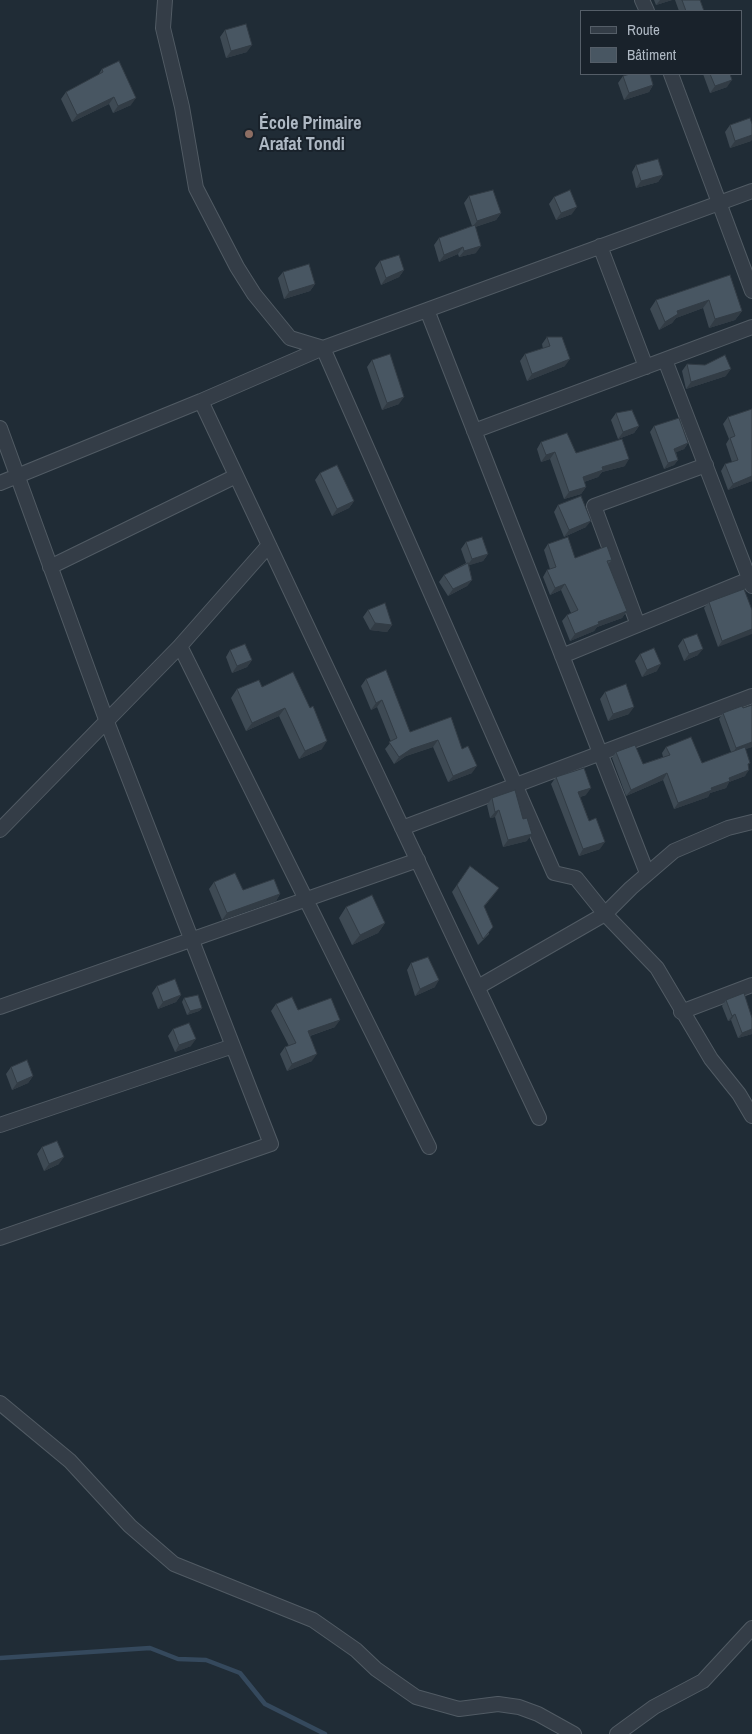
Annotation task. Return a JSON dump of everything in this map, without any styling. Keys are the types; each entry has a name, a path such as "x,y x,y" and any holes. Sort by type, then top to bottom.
{"street":[{"path":"165,0 163,28 182,107 196,188 237,268 254,294 290,338 324,348"},
{"path":"671,75 752,291"},
{"path":"0,483 201,401 324,348 752,191"},
{"path":"600,246 646,367"},
{"path":"427,310 647,873"},
{"path":"474,431 752,327"},
{"path":"324,348 514,786 554,873 576,878 605,914 657,968 681,1012 711,1060 739,1094 752,1116"},
{"path":"562,656 751,582 666,360"},
{"path":"201,401 540,1118"},
{"path":"0,428 107,722 271,1144 0,1238"},
{"path":"638,625 594,506 706,465"},
{"path":"50,566 236,476"},
{"path":"0,830 180,646 269,545"},
{"path":"180,646 429,1147"},
{"path":"402,828 752,696"},
{"path":"478,987 605,914 647,873 674,851 728,828 752,822"},
{"path":"0,1006 418,860"},
{"path":"681,1012 752,985"},
{"path":"0,1124 233,1046"},
{"path":"0,1403 70,1462 130,1526 174,1564 313,1620 356,1650 376,1669 416,1697 459,1709 498,1704 519,1707 574,1734"},
{"path":"617,1734 654,1706 703,1681 752,1628"}],"building":[{"path":"682,0 700,0 704,10 686,10"},
{"path":"246,24 252,45 231,51 225,30"},
{"path":"119,61 136,98 118,106 114,97 77,115 66,92 103,72 102,69"},
{"path":"650,75 653,85 629,93 623,76"},
{"path":"710,75 730,75 732,80 715,86"},
{"path":"750,118 752,135 735,141 730,125"},
{"path":"658,159 663,175 641,181 636,165"},
{"path":"493,190 501,213 477,221 469,196"},
{"path":"570,190 577,207 561,213 554,197"},
{"path":"475,225 481,246 464,251 463,247 444,255 439,238"},
{"path":"399,255 404,270 386,278 380,261"},
{"path":"309,264 315,284 289,292 283,272"},
{"path":"730,275 742,311 715,319 709,300 677,311 678,314 665,322 656,300"},
{"path":"547,337 562,337 570,359 532,374 525,354 550,346"},
{"path":"390,354 404,397 387,403 372,360"},
{"path":"725,355 731,369 691,382 687,364 705,365"},
{"path":"752,409 752,476 733,484 725,464 738,460 730,438 735,436 728,417"},
{"path":"632,410 639,426 623,432 616,413"},
{"path":"679,418 688,443 674,449 678,460 668,463 654,426"},
{"path":"567,433 576,453 622,439 629,459 602,467 603,470 583,477 586,487 569,492 555,452 546,455 541,442"},
{"path":"337,465 354,501 337,509 320,473"},
{"path":"581,496 591,521 569,530 558,505"},
{"path":"482,537 488,554 472,559 466,542"},
{"path":"568,537 575,558 607,546 612,560 607,561 627,611 598,622 599,624 575,634 567,615 578,610 565,584 555,588 547,570 556,567 548,544"},
{"path":"468,563 472,580 453,589 444,575"},
{"path":"744,589 752,610 752,629 722,641 709,602"},
{"path":"385,603 392,625 375,623 368,610"},
{"path":"697,634 703,649 689,654 683,639"},
{"path":"245,644 252,660 237,666 230,650"},
{"path":"654,648 661,664 647,670 640,654"},
{"path":"386,670 410,732 451,717 462,749 468,746 477,766 453,776 438,740 411,749 399,757 389,742 397,738 382,700 376,703 366,679"},
{"path":"293,672 310,708 313,706 327,741 305,751 285,708 252,723 237,689 259,680 262,687"},
{"path":"626,684 634,707 613,714 605,692"},
{"path":"752,705 752,742 736,748 723,713 742,706 743,708"},
{"path":"691,737 702,763 745,747 750,763 748,764 749,770 729,778 730,781 711,788 712,790 678,803 667,773 631,790 616,752 635,745 643,764 670,755 666,747"},
{"path":"584,768 591,788 578,792 589,821 596,818 605,842 583,849 556,777"},
{"path":"515,790 523,819 527,818 532,834 508,840 499,810 495,812 492,798"},
{"path":"470,866 499,888 484,906 493,927 483,939 457,885"},
{"path":"235,873 243,890 274,879 280,894 227,913 214,882"},
{"path":"372,895 385,923 360,935 346,907"},
{"path":"428,957 439,980 420,989 411,963"},
{"path":"175,979 181,995 163,1002 157,986"},
{"path":"744,993 752,1018 752,1029 742,1033 735,1014 732,1016 726,1000"},
{"path":"198,995 202,1008 190,1011 184,998"},
{"path":"292,997 298,1010 331,998 340,1020 308,1031 317,1054 292,1064 285,1047 296,1043 276,1004"},
{"path":"189,1023 196,1039 179,1045 173,1029"},
{"path":"27,1060 33,1076 17,1083 11,1067"},
{"path":"57,1141 64,1157 49,1164 42,1147"}],"waterway":[{"path":"0,1658 150,1648 178,1659 206,1660 240,1673 265,1704 325,1734"}],"place":[{"name":"École Primaire Arafat Tondi","path":"249,134"}]}
